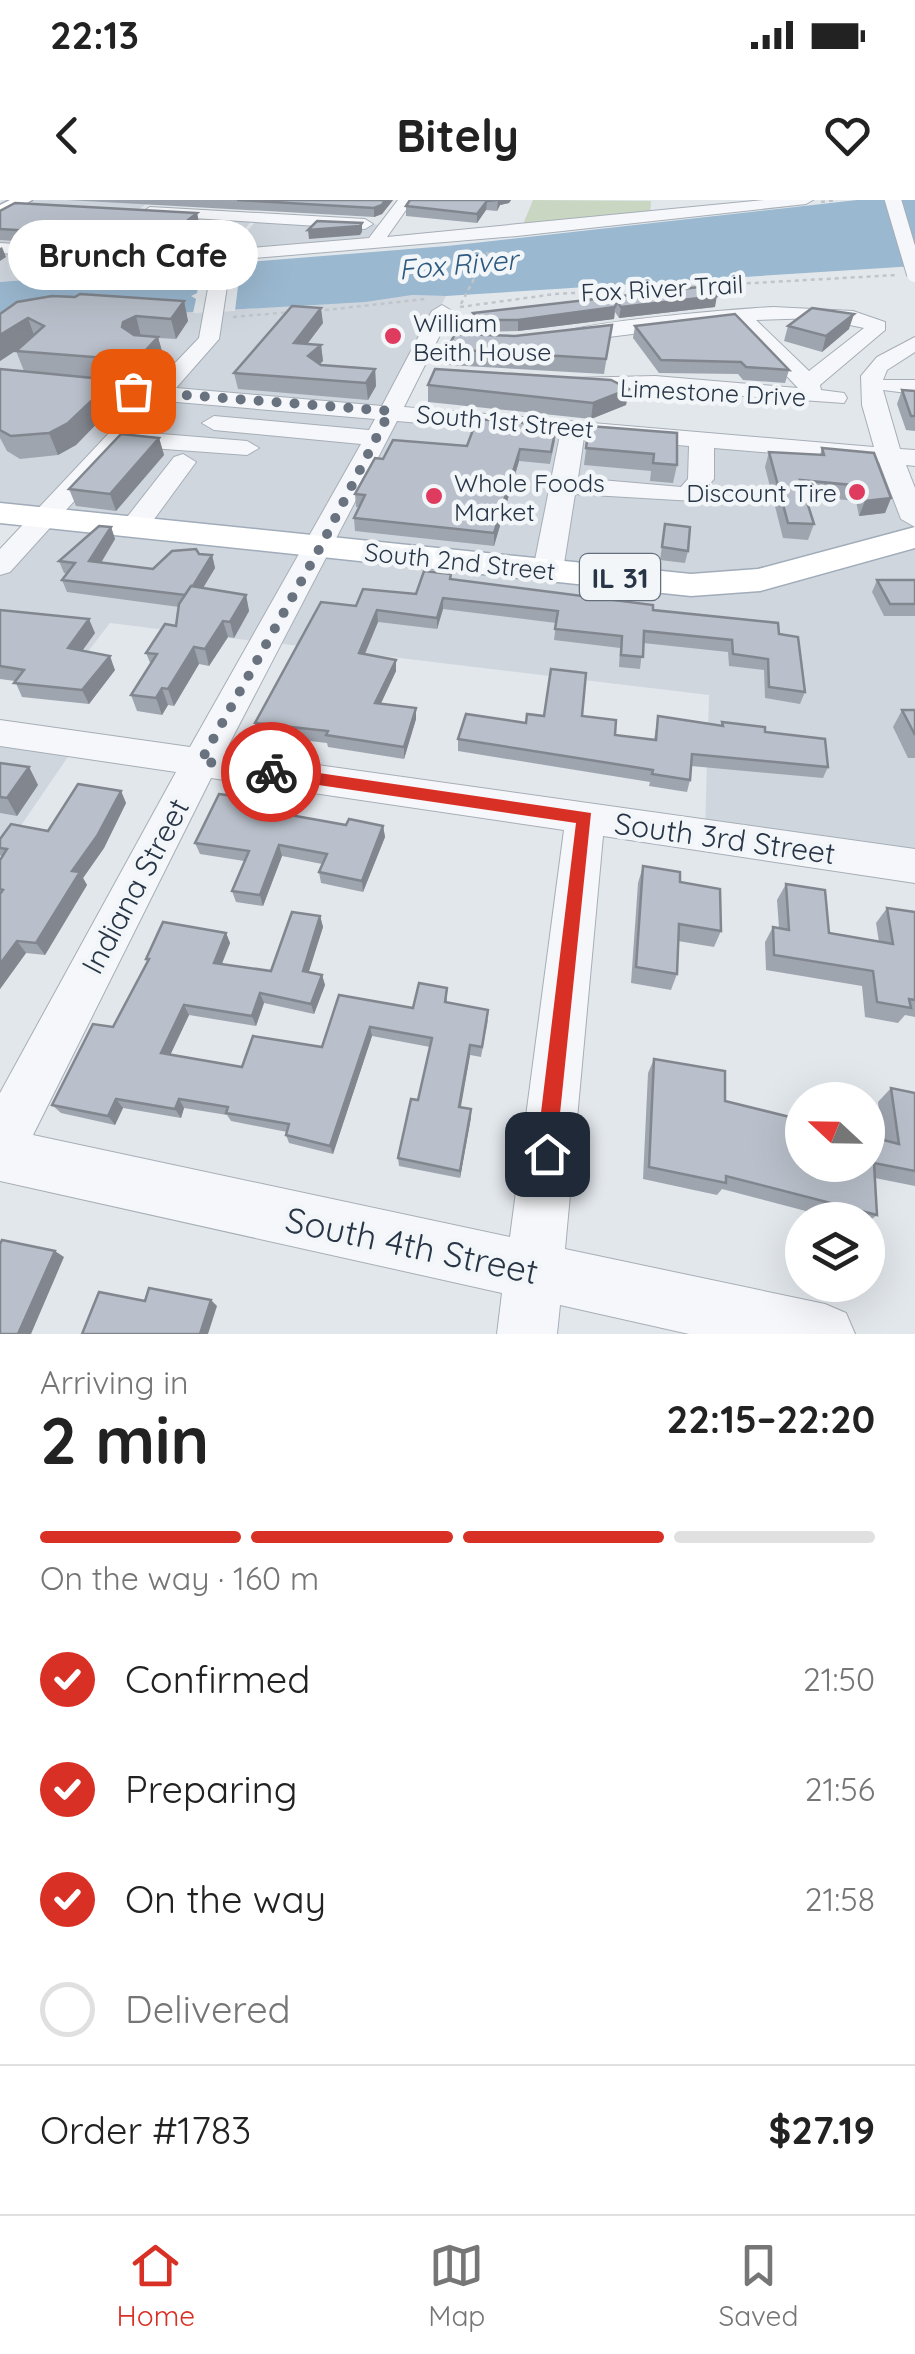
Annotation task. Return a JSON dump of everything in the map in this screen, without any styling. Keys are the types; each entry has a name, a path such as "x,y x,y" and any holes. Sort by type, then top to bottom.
{"main road":[{"name":"South 2nd Street","path":"0,513 691,585 731,584 810,569 915,537"}],"street":[{"path":"153,200 136,213 505,234 525,214"},
{"path":"0,566 210,339 224,315 222,260 278,200"},
{"path":"374,243 406,200"},
{"path":"641,200 654,206"},
{"path":"0,268 15,259 222,260 374,243 505,234 654,206 806,200"},
{"path":"893,200 908,274"},
{"path":"0,248 71,257 102,236"},
{"path":"37,270 70,268 71,257"},
{"name":"Indiana Street","path":"0,1144 410,375 438,337 447,306"},
{"path":"531,340 741,316 842,314 878,326 810,390 741,316"},
{"path":"608,331 631,366 632,432"},
{"path":"915,343 880,364 872,377 872,394 902,457 915,519"},
{"path":"176,348 199,351"},
{"path":"0,378 23,358"},
{"name":"Limestone Drive","path":"548,384 631,366 810,390 836,398"},
{"name":"South 1st Street","path":"0,378 160,393 383,425 574,427 902,457"},
{"path":"890,385 915,387"},
{"path":"174,419 383,425"},
{"path":"548,570 574,427"},
{"path":"120,438 259,449"},
{"path":"564,486 676,496 694,491 703,476 701,439"},
{"path":"134,527 183,462"},
{"name":"South 3rd Street","path":"0,732 915,866"},
{"path":"527,1334 585,818"},
{"name":"South 4th Street","path":"0,1155 825,1334"}],"path":[{"path":"447,306 505,234"},
{"name":"Fox River Trail","path":"311,312 422,299 447,306 554,294 908,274"},
{"path":"224,315 297,312"}],"shaded area":[{"path":"26,200 152,200 76,253 99,274 0,282 0,214"},
{"path":"139,212 253,219 223,256 82,252"},
{"path":"258,219 385,225 373,242 226,254"},
{"path":"412,295 446,296 388,409 166,392 219,311"},
{"path":"210,311 206,340 43,513 0,509 0,315"},
{"path":"163,396 886,458 915,534 783,567 688,582 55,515"},
{"path":"48,521 316,548 262,642 110,623 80,662 0,652 0,572"},
{"path":"915,542 915,860 705,832 709,695 275,643 323,552 692,588"},
{"path":"0,737 74,748 0,856"}],"green space":[{"path":"533,200 651,201 650,218 521,229"}],"water":[{"name":"Fox River","path":"857,200 915,200 915,266 174,313 0,315 0,282 447,246"}],"pier":[{"path":"241,261 235,311 193,313 196,299 191,296 197,293 199,282 194,280 200,278 201,264"}],"building":[{"path":"237,200 385,200 374,208"},
{"path":"410,200 498,200 487,201 477,214 406,206"},
{"path":"15,203 197,213 164,239 0,229 0,211"},
{"path":"317,221 362,223 308,230"},
{"path":"708,286 717,296 621,307 617,301 615,307 518,320 478,320 473,313"},
{"path":"80,294 184,301 171,319 136,316 123,322 122,327 134,335 158,337 142,354 119,359 16,351 44,326 28,318 0,335 0,314 17,302"},
{"path":"292,306 321,308 294,343 321,345 308,356 321,365 375,369 366,383 234,373"},
{"path":"812,308 854,314 826,336 788,326"},
{"path":"735,314 789,370 746,367 741,362 661,360 635,326"},
{"path":"612,325 606,359 447,349 455,334 515,336"},
{"path":"0,369 103,379 106,387 68,423 49,433 11,436 0,430"},
{"path":"435,369 611,380 629,389 593,403 428,385"},
{"path":"902,390 915,391 915,416 911,416"},
{"name":"Whole Foods Market","path":"477,419 556,428 551,452 520,449 494,533 354,518 365,495 355,494 375,458 383,459 393,440 467,446"},
{"path":"589,426 677,433 677,465 653,463 654,454 586,448"},
{"path":"121,434 159,438 110,494 69,489"},
{"path":"822,448 874,453 891,498 865,501 862,486 800,480 814,524 788,523 769,452 824,455"},
{"path":"665,524 690,527 688,551 662,547"},
{"path":"99,526 111,527 89,561 153,569 172,551 196,549 199,554 212,555 185,595 62,580 75,563 59,561"},
{"path":"424,571 451,574 450,579 653,605 653,610 778,623 779,634 798,637 805,692 769,687 768,659 733,654 732,640 644,631 643,657 621,655 622,636 555,629 558,611 443,598 437,618 377,610 359,653 396,660 375,703 416,708 404,747 326,735 328,731 255,723 321,602 356,606 363,589 416,594"},
{"path":"877,580 915,580 915,604 890,604"},
{"path":"191,586 246,595 230,622 223,621 205,649 194,647 168,689 162,688 156,698 131,695 157,654 146,653 165,624 176,626 179,604"},
{"path":"0,610 89,619 68,648 110,656 82,690 14,683 24,670 0,666"},
{"path":"551,669 586,673 582,716 616,720 615,735 656,740 658,716 723,726 722,722 765,727 765,732 825,739 828,767 692,754 690,780 652,774 653,770 458,739 466,714 526,723 527,714 544,716"},
{"path":"902,710 915,710 915,735"},
{"path":"0,763 29,767 7,798 0,797"},
{"path":"78,784 121,791 97,836 72,871 80,872 36,943 17,941 0,964 0,860 7,849 0,848 0,839 11,824 48,831"},
{"path":"219,794 250,798 246,807 346,825 349,819 383,826 362,881 319,872 327,854 279,845 260,895 232,891 249,851 195,843"},
{"path":"643,866 680,872 680,882 720,889 721,931 679,924 677,974 636,967"},
{"path":"786,884 825,890 829,933 893,944 887,908 915,912 915,1000 909,999 911,1008 877,1002 873,971 774,955 773,927 789,930"},
{"path":"292,912 320,916 303,971 322,975 311,1004 260,993 252,1016 184,1005 161,1053 242,1067 253,1036 322,1047 339,995 413,1008 419,983 447,988 445,1002 488,1010 482,1047 470,1045 459,1107 471,1109 460,1171 398,1158 411,1099 418,1100 432,1038 370,1027 330,1146 286,1135 289,1124 226,1113 228,1107 179,1099 175,1109 116,1099 108,1116 52,1105 93,1024 113,1027 149,959 163,922 226,933 214,963 271,971"},
{"path":"654,1059 725,1071 725,1101 785,1116 785,1182 875,1182 876,1202 827,1202 726,1176 726,1183 649,1167"},
{"path":"891,1088 915,1093 915,1171 885,1165 885,1140 899,1144"},
{"path":"2,1240 55,1251 18,1334 0,1334"},
{"path":"149,1288 211,1300 200,1334 82,1334 99,1292 145,1301"}],"way so far":[{"path":"133,391 390,411 322,544 201,761 271,772"}],"place":[{"name":"William Beith House","path":"393,336"},
{"name":"Brunch Cafe","path":"133,391"},
{"name":"Discount Tire","path":"857,492"},
{"name":"Whole Foods Market","path":"434,496"}],"route":[{"path":"271,772 585,818 547,1154"}]}
